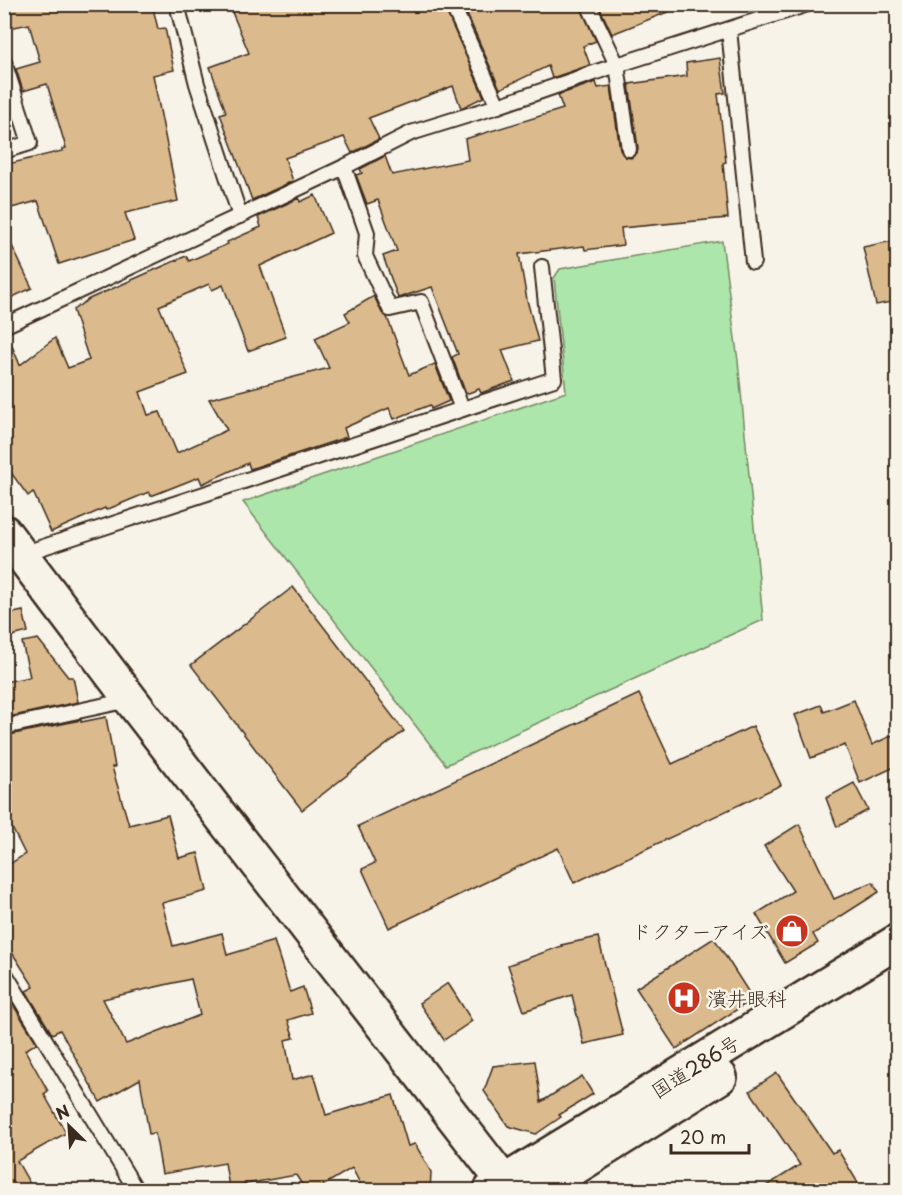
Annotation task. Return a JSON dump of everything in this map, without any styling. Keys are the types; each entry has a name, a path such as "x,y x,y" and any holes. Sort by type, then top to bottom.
{"main road":[{"path":"13,543 502,1188"},
{"name":"国道286号","path":"502,1188 897,941"},
{"name":"国道286号","path":"539,1191 897,968"}],"lane":[{"path":"177,4 197,84 240,216"},
{"path":"452,4 498,106"},
{"path":"588,4 617,65 629,149"},
{"path":"4,326 344,167 411,133 808,4"},
{"path":"729,30 753,262"},
{"path":"4,62 30,143 4,151"},
{"path":"344,167 367,233 365,256 390,309 421,302 462,409"},
{"path":"13,543 462,409 554,379 542,267"},
{"path":"4,727 130,700"},
{"path":"4,972 136,1191"}],"green space":[{"path":"722,241 738,361 763,620 446,765 243,502 566,392 554,278 560,269"}],"building":[{"path":"4,4 152,4 158,29 165,28 174,70 153,75 178,201 125,213 134,240 59,264 38,201 4,210 4,165 62,151 66,148 47,84 23,91 16,69 40,62 29,24 4,29"},
{"path":"248,4 414,4 415,12 435,4 443,4 484,97 461,108 453,86 369,118 379,139 352,153 344,137 285,158 293,181 252,200 220,114 226,112 210,67 249,53 232,12"},
{"path":"498,4 579,4 596,41 583,46 590,65 552,78 548,66 500,89 467,14"},
{"path":"598,4 683,4 683,6 612,34"},
{"path":"720,58 725,93 718,94 726,162 723,163 728,218 621,228 623,245 585,250 584,246 519,254 527,300 538,341 502,350 514,381 481,393 479,389 466,394 452,357 458,354 432,287 398,298 383,256 397,251 378,200 367,204 356,175 362,173 360,169 385,156 392,175 468,160 465,139 563,109 558,95 596,82 598,88 611,86 620,150 625,157 631,158 637,153 638,148 629,84 687,76 686,63"},
{"path":"315,195 331,233 260,266 286,337 248,351 223,285 212,290 209,284 159,306 188,374 140,392 148,415 160,412 177,453 227,430 209,399 329,368 315,338 350,322 345,313 374,296 382,313 387,317 409,375 435,364 449,401 431,409 430,405 394,419 389,408 344,428 347,437 250,469 248,463 202,484 199,477 151,496 149,492 106,510 105,508 51,532 33,492 28,496 4,463 4,335 7,334 20,365 55,338 68,368 89,360 73,310 89,299 186,256 189,261 228,244 227,242 261,227 258,217 299,198 300,202"},
{"path":"4,229 32,288 4,301"},
{"path":"897,240 897,301 876,305 863,247"},
{"path":"293,587 404,731 302,810 191,665"},
{"path":"23,611 28,632 4,638 4,615"},
{"path":"38,639 68,677 73,677 78,702 4,718 4,682 30,677 22,642"},
{"path":"639,694 672,764 753,726 781,785 574,883 558,848 389,928 362,869 375,863 358,826"},
{"path":"854,700 872,745 897,733 897,766 860,783 845,745 811,758 795,715 821,705 824,712"},
{"path":"106,717 115,767 112,767 129,825 168,815 179,858 198,853 207,891 162,903 173,946 222,933 227,955 274,941 290,992 303,987 311,1013 288,1020 294,1038 285,1040 292,1080 314,1074 326,1115 393,1095 408,1146 415,1144 431,1172 430,1191 364,1191 352,1168 314,1191 306,1191 296,1175 229,1187 225,1163 162,1174 155,1133 149,1134 140,1079 100,1102 60,1030 52,1034 26,991 34,987 4,940 4,868 25,854 4,812 4,736 81,720 81,722","holes":["191,979 200,1015 126,1044 103,999"]},
{"path":"854,783 868,810 837,827 826,798"},
{"path":"799,824 834,899 873,882 879,892 813,934 818,943 785,963 756,914 793,891 764,846"},
{"path":"598,937 623,1035 584,1044 572,995 524,1011 508,965 561,945"},
{"path":"714,938 753,999 676,1049 636,988"},
{"path":"448,983 472,1021 444,1040 419,1003"},
{"path":"10,1000 37,1043 25,1050 48,1091 44,1094 66,1133 17,1161 34,1191 4,1191 4,1003"},
{"path":"535,1061 541,1102 582,1076 593,1094 559,1115 561,1117 536,1134 508,1126 484,1091 493,1066"},
{"path":"777,1073 832,1153 838,1150 863,1191 758,1191 800,1165 750,1091"}],"place":[{"name":"ドクターアイズ","path":"792,931"},
{"name":"濱井眼科","path":"684,998"}]}
